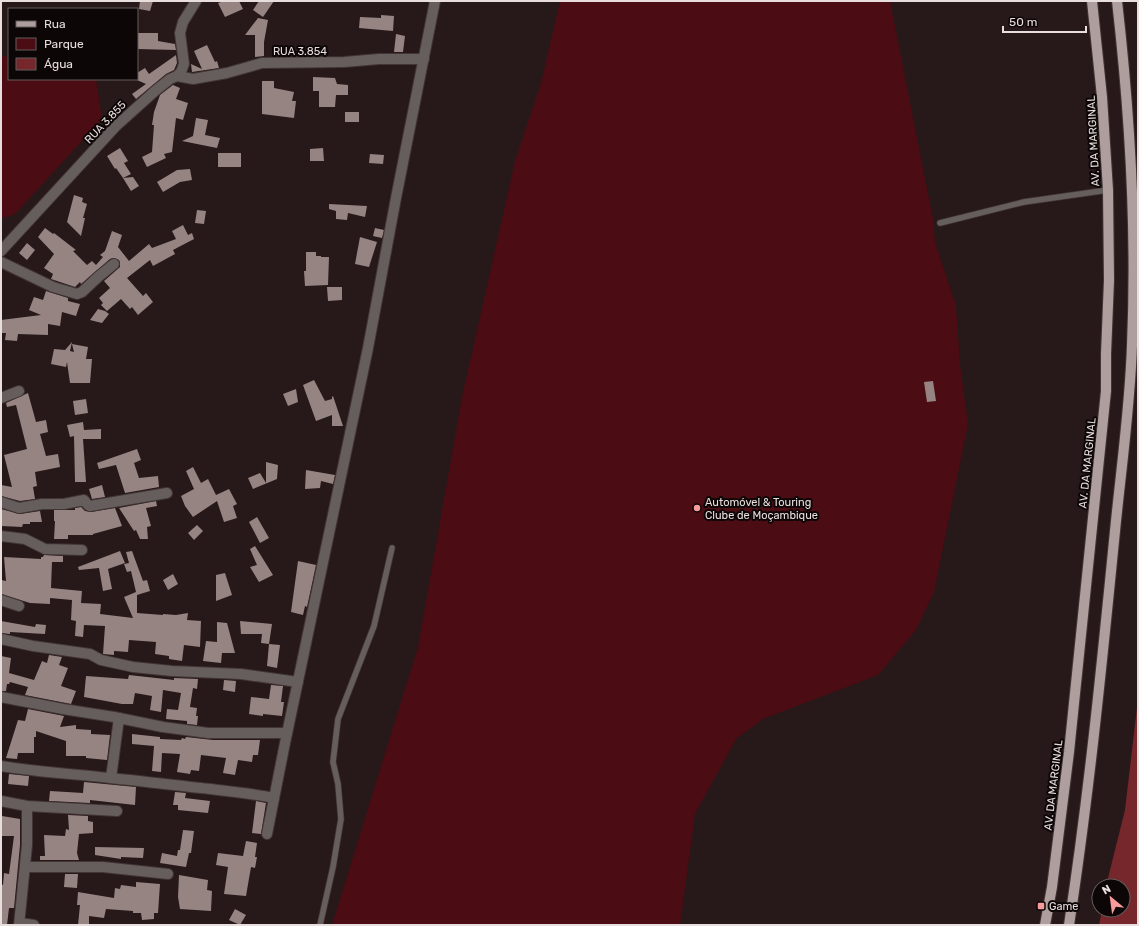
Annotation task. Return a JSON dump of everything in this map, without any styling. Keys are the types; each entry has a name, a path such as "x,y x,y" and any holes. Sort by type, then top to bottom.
{"main road":[{"name":"AV. DA MARGINAL","path":"1045,925 1052,887 1069,752 1106,390 1109,280 1108,190 1102,97 1092,1"},
{"path":"1069,925 1082,834 1111,581 1129,393 1132,345 1134,258 1132,185 1125,76 1117,1"}],"street":[{"path":"177,76 181,72 184,64 180,33 183,22 196,1"},
{"path":"267,834 363,371 435,1"},
{"name":"RUA 3.854","path":"177,76 193,79 227,73 262,63 424,59"},
{"name":"RUA 3.855","path":"1,251 116,126 170,79 177,76"},
{"path":"1,262 53,287 77,294 82,292 114,264"},
{"path":"1,398 19,390"},
{"path":"1,502 19,508 42,504 64,504 84,500 90,506 167,494"},
{"path":"1,536 25,539 45,549 82,550"},
{"path":"1,600 19,606"},
{"path":"1,639 33,646 90,654 101,660 133,666 172,671 241,674 298,682"},
{"path":"1,698 163,727 208,733 287,733"},
{"path":"111,778 119,718"},
{"path":"1,766 154,784 179,785 274,798"},
{"path":"1,801 27,806 61,809 116,811"},
{"path":"27,806 27,845 19,924 34,925"},
{"path":"25,867 103,867 168,874"}],"lane":[{"path":"940,223 1024,202 1108,190"},
{"path":"320,925 333,867 341,820 338,784 333,762 338,719 374,626 392,548"}],"green space":[{"name":"Automóvel & Touring Clube de Moçambique","path":"560,1 890,1 933,219 935,242 956,306 960,365 968,424 934,592 916,630 878,675 763,719 736,739 695,814 680,925 332,925 418,647 462,397 515,161 541,83"},
{"path":"1,56 8,57 8,80 96,80 102,119 14,215 1,218"}],"water":[{"path":"1138,699 1138,925 1099,925 1100,918 1131,918 1131,878 1108,878 1125,810"}],"building":[{"path":"140,1 153,1 150,11 139,9"},
{"path":"224,1 239,1 243,9 225,17 218,3"},
{"path":"259,1 274,1 263,17 253,10"},
{"path":"381,15 394,16 393,31 359,28 360,17 381,18"},
{"path":"258,18 268,20 264,42 264,56 255,57 255,35 245,35"},
{"path":"138,33 158,33 158,41 175,44 176,50 138,49"},
{"path":"396,34 405,36 403,52 394,52"},
{"path":"207,45 215,62 217,61 219,68 192,72 191,64 202,69 194,51"},
{"path":"176,55 177,63 174,70 166,74 136,99 132,94 146,84 137,80 138,72 145,68 149,74"},
{"path":"313,77 335,78 337,84 348,85 348,95 336,95 335,107 319,107 319,91 313,91"},
{"path":"262,81 274,81 274,88 294,92 292,101 296,101 294,118 262,114"},
{"path":"173,85 180,88 176,99 188,103 183,120 176,118 172,152 164,154 166,158 147,167 142,157 152,152 154,125 152,125 154,112 160,95"},
{"path":"345,112 359,112 359,122 345,122"},
{"path":"196,118 208,120 205,135 220,138 217,148 182,141 193,136"},
{"path":"120,148 128,161 124,163 131,174 123,178 107,156"},
{"path":"323,148 324,161 310,161 310,149"},
{"path":"218,153 241,153 241,167 218,167"},
{"path":"370,154 384,155 383,164 369,163"},
{"path":"190,169 192,180 180,182 163,192 157,182 177,170"},
{"path":"133,177 139,186 131,191 123,178"},
{"path":"74,195 83,198 82,202 87,204 83,218 85,218 81,236 67,222"},
{"path":"329,204 367,206 365,217 348,213 347,220 336,219 336,211 329,209"},
{"path":"197,210 206,211 204,224 195,223"},
{"path":"183,225 188,235 192,233 194,239 173,250 175,254 153,266 150,260 127,278 143,296 146,293 153,302 138,315 132,307 130,309 121,299 107,311 101,305 103,303 99,298 110,288 104,281 120,267 119,260 113,258 110,259 81,284 80,282 75,287 51,279 53,274 44,268 54,254 38,237 45,228 76,250 73,251 87,265 92,261 96,265 103,257 100,255 105,251 112,231 122,235 118,247 129,261 149,244 152,248 176,239 172,231"},
{"path":"375,228 384,230 382,238 373,236"},
{"path":"360,237 377,242 369,267 355,264"},
{"path":"27,243 35,250 27,260 19,253"},
{"path":"306,252 316,252 316,256 329,257 328,285 305,286 304,271 306,271"},
{"path":"327,287 342,287 342,300 328,301"},
{"path":"46,291 68,298 68,301 80,304 76,316 62,312 60,326 48,324 48,335 18,334 17,341 5,340 6,333 1,333 1,320 41,315 29,310 34,297 43,300"},
{"path":"98,309 109,314 102,323 90,320"},
{"path":"72,342 70,351 74,352 72,344 88,347 86,359 92,359 90,383 70,383 67,362 66,367 51,364 54,349 65,350"},
{"path":"314,380 325,401 332,399 333,396 343,426 332,426 332,415 316,421 303,385"},
{"path":"933,381 936,401 927,402 924,382"},
{"path":"296,389 298,402 288,406 283,394"},
{"path":"28,393 36,422 46,420 48,432 40,434 46,456 58,454 60,467 35,472 37,486 33,487 35,499 20,501 1,496 1,485 12,487 4,455 27,449 16,405 7,407 6,403"},
{"path":"86,399 88,413 75,415 73,401"},
{"path":"83,422 84,430 101,429 101,439 83,439 86,482 75,482 74,436 70,437 67,425"},
{"path":"137,449 141,460 134,463 139,478 158,476 159,487 125,493 116,465 99,469 97,463"},
{"path":"266,462 278,465 277,479 253,489 248,478 260,473 266,483"},
{"path":"193,467 201,483 208,479 216,495 229,489 237,504 233,506 237,518 224,522 217,501 193,517 185,506 181,496 194,489 186,471"},
{"path":"306,470 335,475 333,484 321,481 320,488 305,489"},
{"path":"102,485 105,497 92,499 89,489"},
{"path":"156,501 157,506 146,508 151,526 147,527 148,539 140,539 136,530 134,531 119,508"},
{"path":"81,507 85,511 91,512 115,508 122,526 93,535 68,535 68,539 54,539 54,510 75,510 75,508"},
{"path":"1,509 20,514 40,511 42,522 30,522 30,524 23,524 22,527 1,526"},
{"path":"257,517 269,538 260,543 249,522"},
{"path":"197,525 203,531 194,540 188,533"},
{"path":"255,546 273,575 259,582 250,567 257,565 250,549"},
{"path":"120,551 125,563 108,569 112,589 103,591 99,568 79,570 78,567"},
{"path":"132,551 143,581 147,580 150,591 137,595 137,613 176,615 188,613 187,620 201,621 200,647 184,645 182,661 169,659 169,656 155,654 156,642 129,640 128,652 114,651 114,655 103,654 105,626 84,625 83,637 75,636 76,621 71,620 72,600 50,598 50,604 30,603 1,594 1,580 6,581 4,557 41,559 44,555 63,556 63,562 52,562 51,588 82,591 81,603 101,604 100,614 133,618 124,597 136,592 131,571 127,572 124,564 129,563 126,552"},
{"path":"298,561 316,565 307,607 305,606 303,615 291,612"},
{"path":"225,573 232,595 216,601 216,575"},
{"path":"173,574 178,584 168,590 163,580"},
{"path":"1,621 35,627 36,624 46,625 45,634 10,632 10,634 1,633"},
{"path":"240,621 272,624 269,644 261,643 262,634 241,634"},
{"path":"217,622 227,623 235,653 222,653 221,663 203,661 206,641 217,642"},
{"path":"269,644 280,645 277,668 267,666"},
{"path":"49,655 62,657 59,665 68,668 61,686 76,691 71,704 25,695 28,687 10,682 7,684 6,691 1,691 1,656 11,658 9,673 34,680 42,661 47,663"},
{"path":"129,675 174,680 174,678 198,679 197,689 193,688 190,707 197,708 197,725 187,724 187,721 166,719 167,709 178,710 181,693 163,690 161,712 150,710 152,696 135,693 133,704 122,704 84,697 86,676 128,679"},
{"path":"224,680 236,681 235,692 223,690"},
{"path":"271,685 283,686 281,702 284,702 282,716 249,714 251,697 269,699"},
{"path":"28,709 64,716 60,727 76,725 76,729 91,730 91,734 110,735 107,760 86,758 86,756 66,756 66,741 36,731 36,737 34,737 34,753 18,753 17,759 6,758 18,720 25,721"},
{"path":"132,734 160,737 160,739 181,740 182,738 185,739 186,737 213,740 260,740 258,755 253,755 252,762 238,760 235,775 223,773 226,758 201,755 199,771 191,770 190,774 177,772 180,754 162,753 161,772 152,771 154,746 132,744"},
{"path":"9,774 29,776 28,786 8,784"},
{"path":"84,782 136,787 135,805 90,800 90,803 49,801 50,791 83,793"},
{"path":"175,792 186,793 185,798 210,801 208,813 178,810 178,805 173,805"},
{"path":"256,801 266,803 261,834 252,833"},
{"path":"68,815 88,816 88,821 93,822 93,833 79,834 77,853 79,860 40,860 40,856 45,856 44,835 65,836 66,829 69,830"},
{"path":"2,816 20,819 20,845 14,908 9,908 7,925 1,925 1,884 3,885 4,873 9,874 14,836 2,836"},
{"path":"183,830 194,831 191,853 189,853 186,867 160,863 162,853 177,856 178,850 180,850"},
{"path":"246,841 257,843 255,857 257,857 255,868 251,867 246,896 224,894 228,867 216,865 218,853 243,856"},
{"path":"95,847 144,848 143,858 121,857 121,859 95,855"},
{"path":"65,874 78,874 77,888 64,887"},
{"path":"179,875 208,880 207,890 212,891 211,911 180,909 178,897"},
{"path":"136,882 160,884 158,913 154,913 154,919 142,920 141,913 133,913 133,911 106,909 104,918 89,916 89,925 78,925 80,905 77,905 78,892 114,898 115,888 120,889 121,885 136,887"},
{"path":"235,909 246,915 240,925 229,920"}],"place":[{"name":"Automóvel & Touring Clube de Moçambique","path":"697,508"},
{"name":"Game","path":"1041,906"}]}
